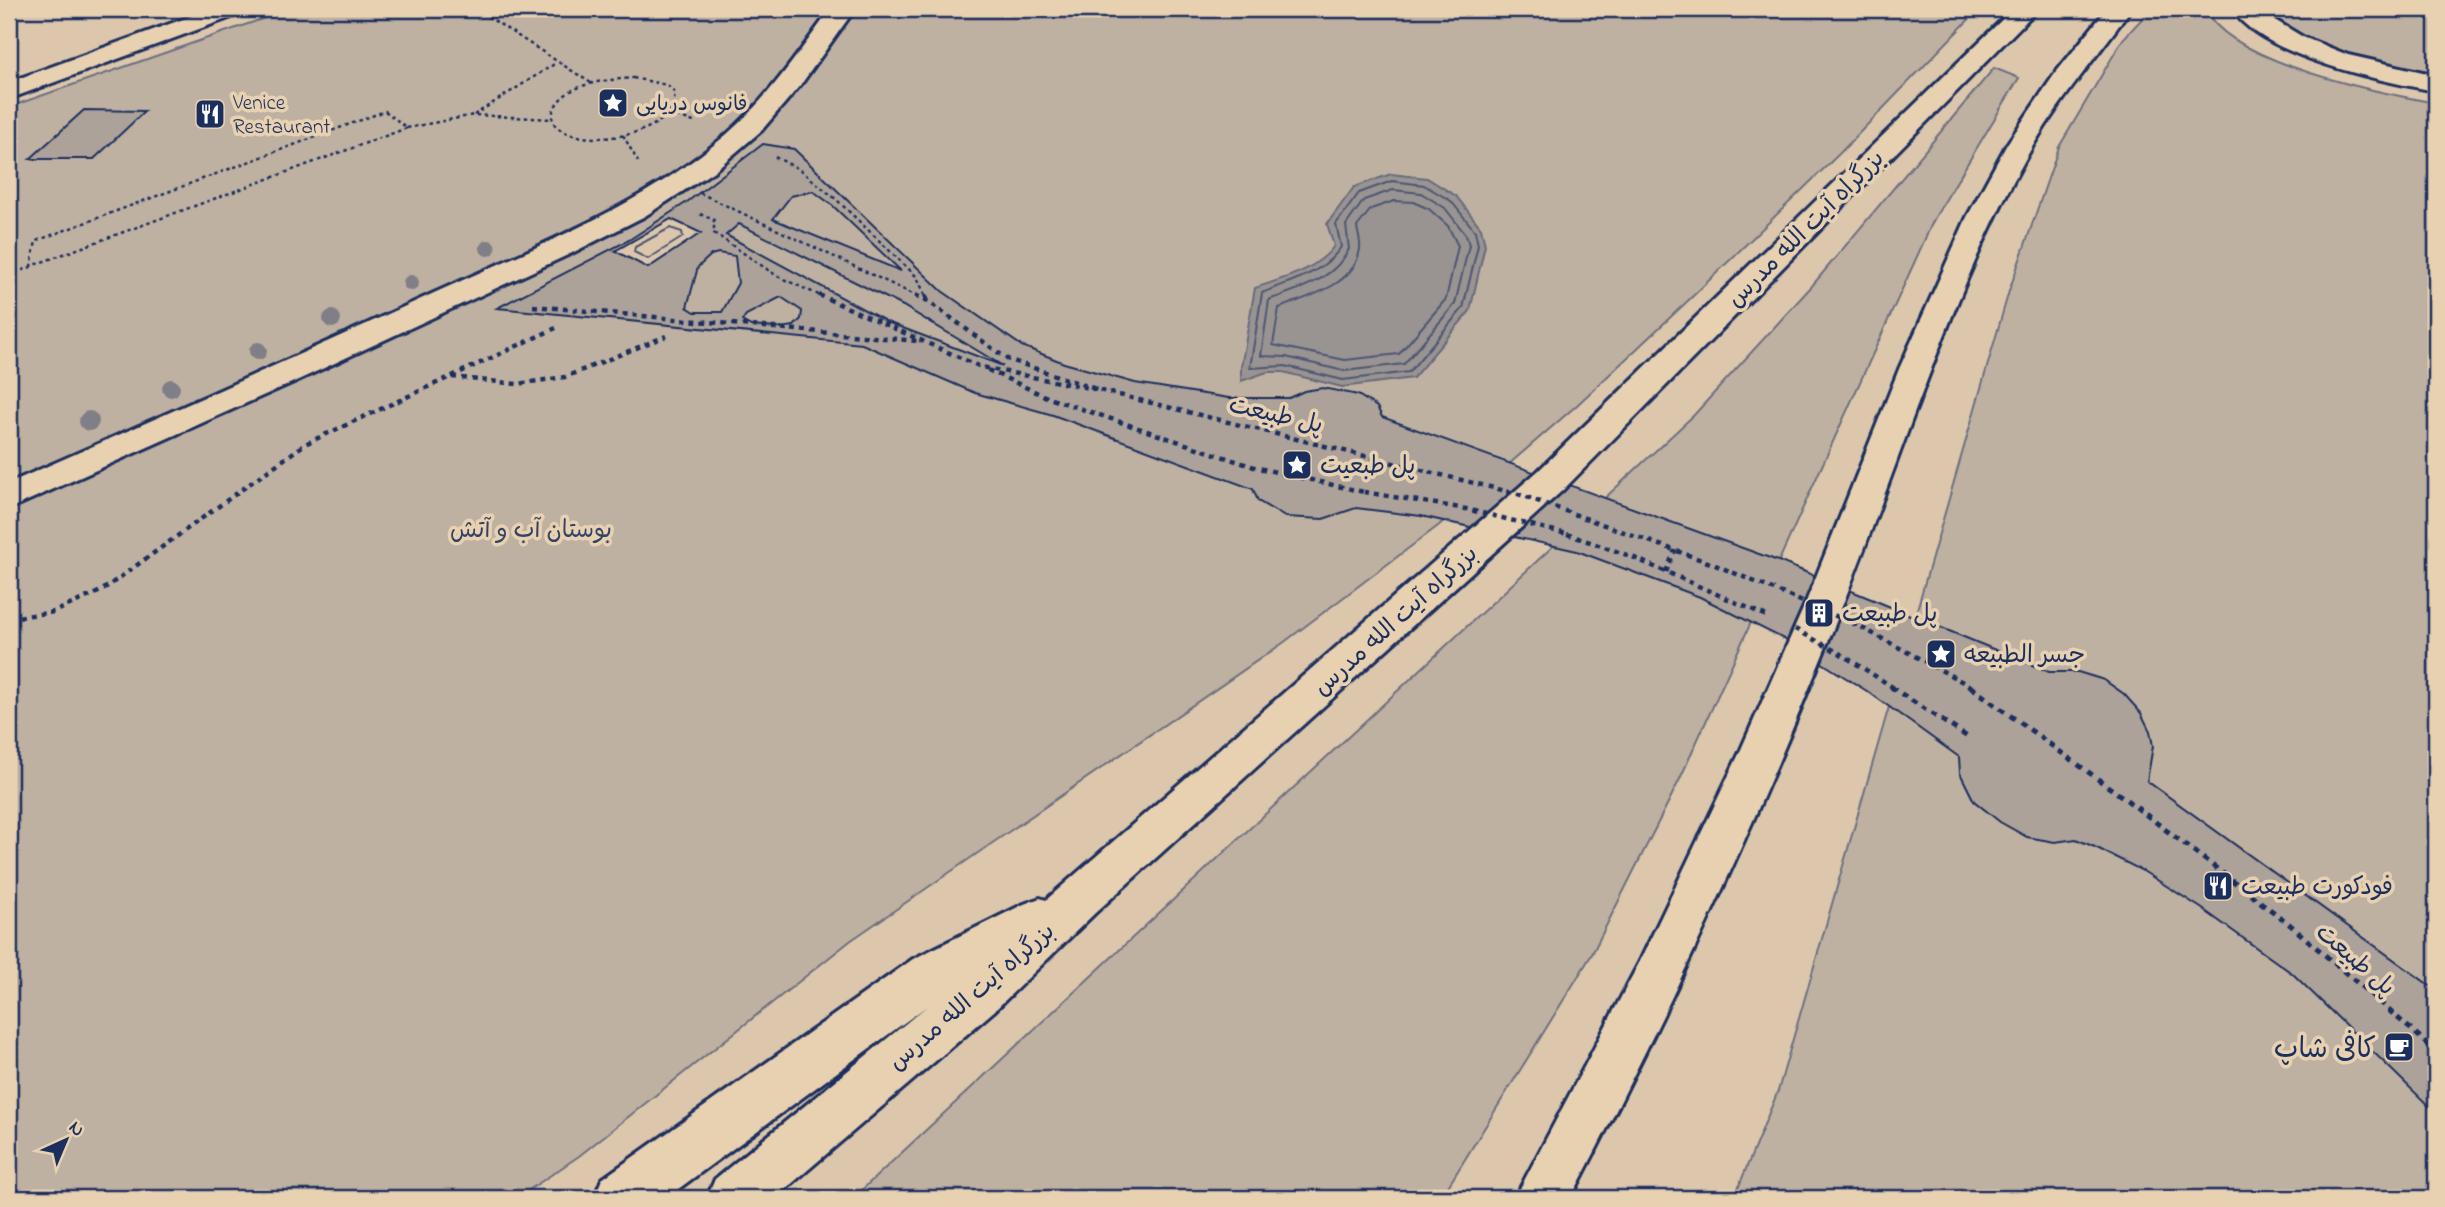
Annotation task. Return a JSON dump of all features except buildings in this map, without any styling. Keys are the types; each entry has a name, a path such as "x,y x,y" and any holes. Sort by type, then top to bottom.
{"main road":[{"path":"9,91 232,9"},
{"path":"9,497 229,401 592,232 686,179 737,139 793,77 843,9"},
{"name":"بزرگراه آیت الله مدرس","path":"734,1198 976,995 1079,899 1551,480 2026,9"},
{"path":"1542,1198 1594,1102 1739,803 1844,557 1906,390 1968,244 2022,138 2083,48 2119,9"},
{"path":"2244,9 2249,17 2303,48 2347,64 2436,83"},
{"path":"621,1198 930,975 1079,899"}],"path":[{"path":"476,9 592,84"},
{"path":"474,115 556,62"},
{"path":"613,79 652,80 667,85 675,93 676,102 671,113 659,122 623,135 603,138 576,135 557,127 552,119 553,109 561,100 592,84 613,79"},
{"path":"31,267 36,241 385,111 407,128"},
{"path":"9,275 407,128 474,115 552,119"},
{"path":"737,139 799,169 837,200 917,277 928,301"},
{"name":"پل طبیعت","path":"700,193 928,301 1007,359 1099,390 1479,483 1584,516 1675,550 1857,625 1969,685 2124,798 2288,923 2436,1051"},
{"path":"714,233 777,276 1049,397 1254,467 1364,492 1500,514 1567,534 1666,572 1771,618"},
{"path":"529,306 922,341"},
{"path":"9,618 54,612 101,591 304,444 556,328"},
{"path":"451,376 517,384 565,377 666,336"},
{"path":"981,367 1099,390"},
{"path":"1666,572 1675,550"},
{"path":"1783,623 1841,654 1969,738"}],"green space":[{"name":"بوستان آب و آتش","path":"291,9 1979,9 1840,153 1694,295 1577,405 1438,526 1283,643 850,941 579,1156 517,1198 9,1198 9,107"},
{"path":"2151,9 2205,9 2220,28 2244,45 2274,60 2345,83 2436,103 2436,1198 1734,1198 1778,1091 2009,291 2059,147 2123,39"},
{"path":"2272,9 2436,9 2436,72 2368,61 2319,46 2273,15"},
{"path":"1994,68 2019,78 1934,219 1679,781 1592,954 1441,1198 853,1198 1694,415 1811,287"}],"water":[{"path":"1391,174 1427,178 1456,196 1481,228 1485,245 1470,311 1413,378 1342,387 1283,372 1267,372 1241,381 1255,288 1298,273 1327,255 1334,246 1327,224 1354,187"}],"pier":[{"path":"671,215 704,231 650,271 612,253"}],"place":[{"name":"فانوس دریایی","path":"613,103"},
{"name":"Venice Restaurant","path":"210,114"},
{"name":"پل طبعیت","path":"1297,465"},
{"name":"پل طبیعت","path":"1819,613"},
{"name":"جسر الطبيعه","path":"1941,654"},
{"name":"فودکورت طبیعت","path":"2218,886"},
{"name":"کافی شاپ","path":"2399,1047"}]}
